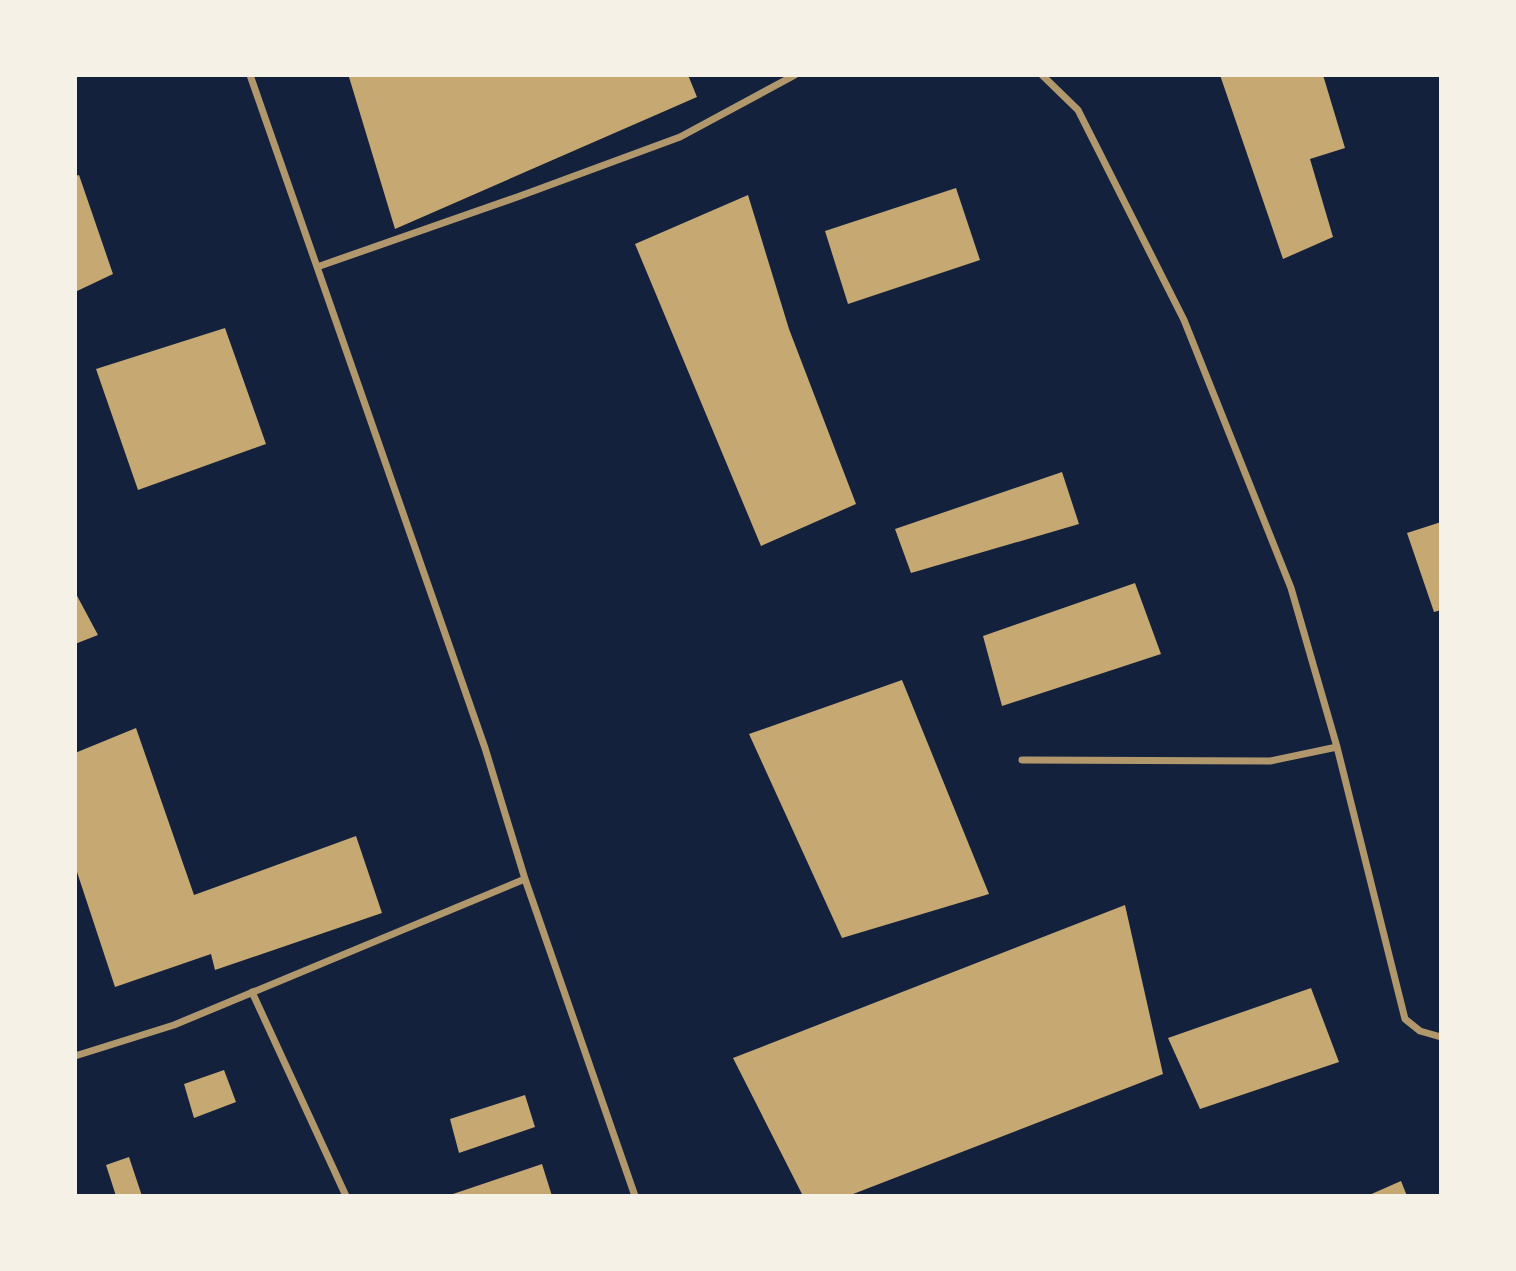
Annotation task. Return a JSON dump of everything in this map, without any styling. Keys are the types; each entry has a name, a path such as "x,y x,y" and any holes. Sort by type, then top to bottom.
{"street":[{"path":"250,75 485,748 525,879 635,1196"},
{"path":"317,267 508,201 680,137 795,75"},
{"path":"1042,75 1077,110 1184,320 1291,587 1337,747 1405,1019 1420,1031 1441,1037"},
{"path":"1022,760 1270,761 1337,747"},
{"path":"75,1056 174,1025 525,879"},
{"path":"252,992 346,1196"}],"building":[{"path":"688,75 697,97 395,229 349,77"},
{"path":"1220,75 1323,75 1345,148 1310,159 1333,237 1283,259"},
{"path":"79,175 113,274 75,292 75,176"},
{"path":"956,188 980,260 848,304 825,231"},
{"path":"748,195 789,329 856,504 761,546 635,244"},
{"path":"225,328 266,444 138,490 96,369"},
{"path":"1062,472 1079,524 911,573 895,529"},
{"path":"1441,522 1441,610 1434,612 1407,533"},
{"path":"1135,583 1161,654 1002,706 983,636"},
{"path":"75,592 98,635 75,644"},
{"path":"902,680 989,894 842,938 749,734"},
{"path":"136,728 194,895 356,836 382,913 215,970 211,954 115,987 75,866 75,753"},
{"path":"1125,905 1163,1074 848,1196 803,1196 733,1058"},
{"path":"1311,988 1339,1062 1200,1109 1168,1038"},
{"path":"224,1070 236,1102 194,1118 184,1084"},
{"path":"525,1095 535,1127 459,1153 450,1119"},
{"path":"129,1157 142,1196 116,1196 106,1165"},
{"path":"542,1164 552,1196 450,1196 450,1195"},
{"path":"1401,1181 1407,1196 1367,1196"}]}
